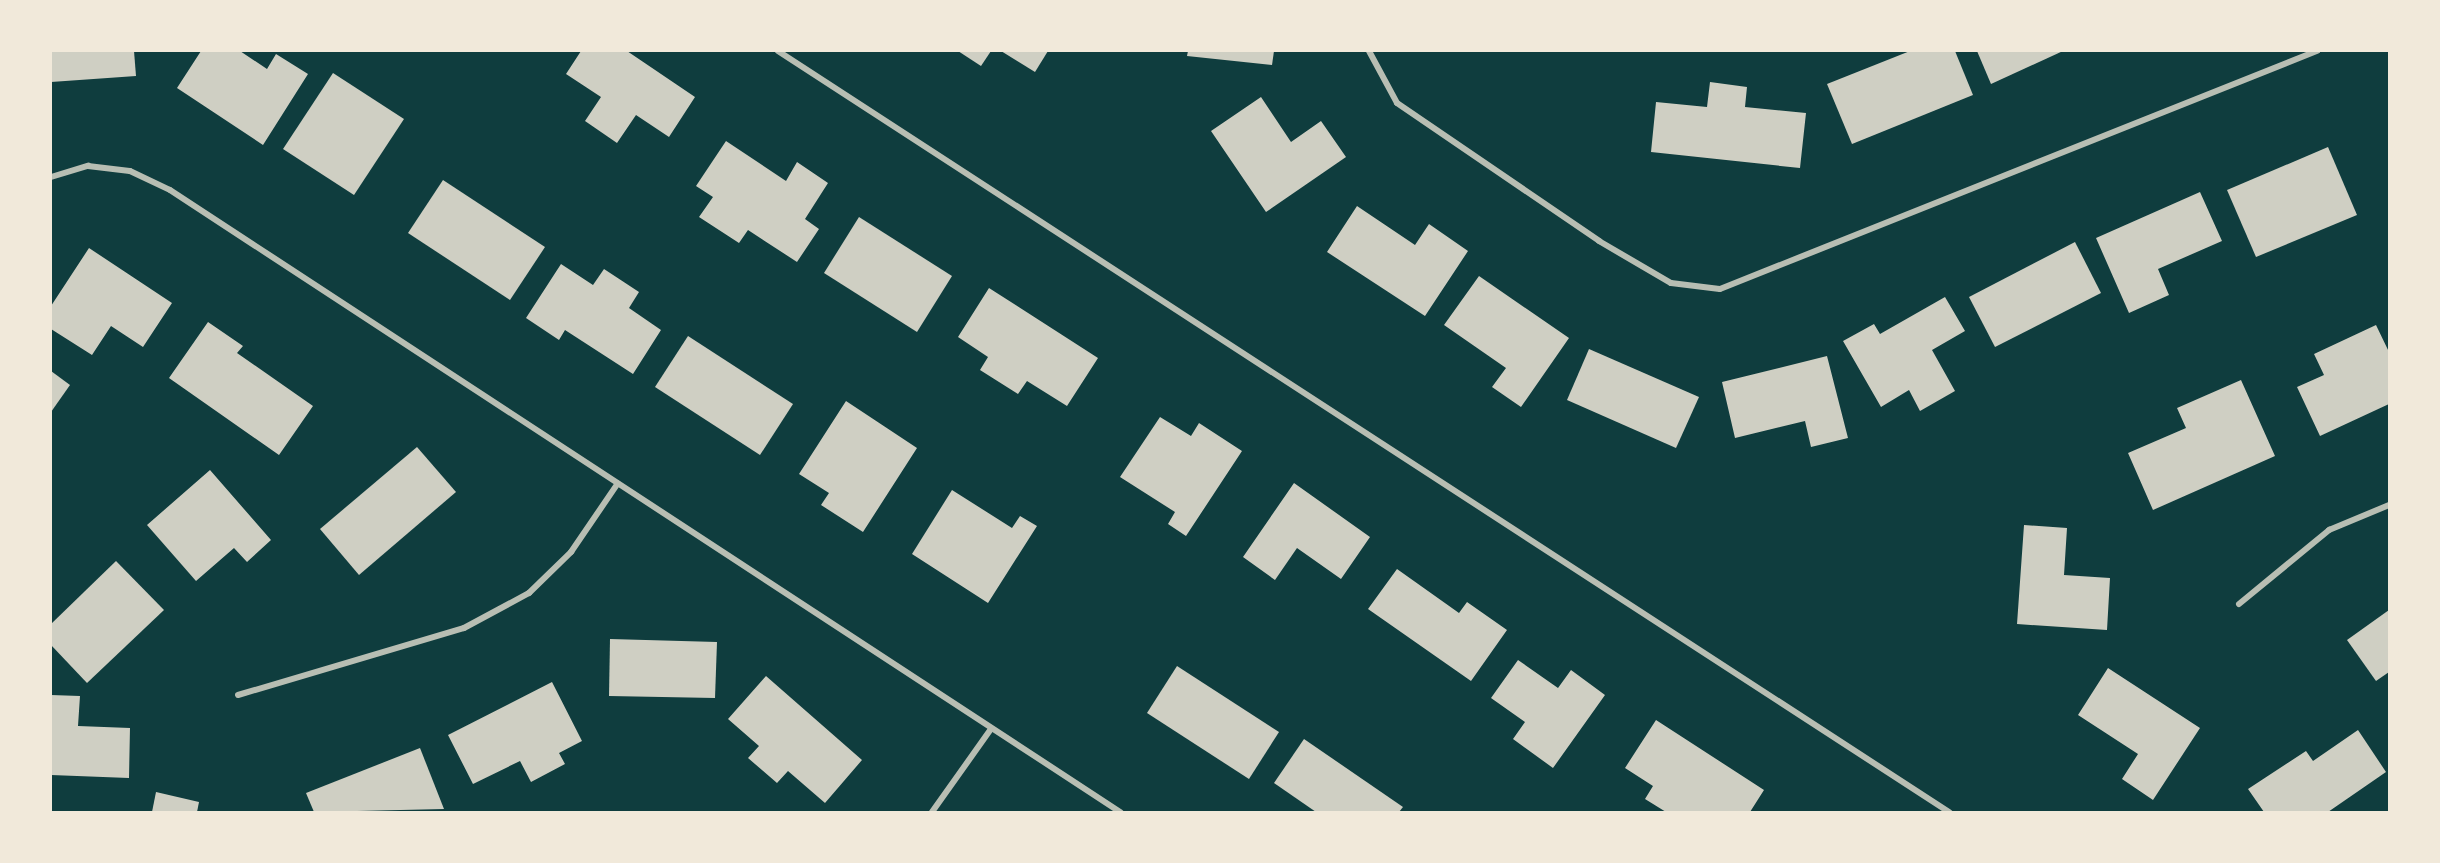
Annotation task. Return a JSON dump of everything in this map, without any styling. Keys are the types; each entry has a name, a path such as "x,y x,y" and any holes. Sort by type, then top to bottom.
{"street":[{"path":"778,51 1949,812"},
{"path":"1369,51 1397,104 1653,275 1692,287 1720,289 1867,234 2317,51"},
{"path":"51,177 88,166 130,171 170,190 1120,812"},
{"path":"238,695 464,628 529,593 571,552 618,483"},
{"path":"2239,604 2329,530 2389,505"},
{"path":"932,812 991,729"}],"building":[{"path":"51,51 134,51 136,76 51,82"},
{"path":"201,51 240,51 267,69 276,54 308,74 263,145 177,88"},
{"path":"581,51 627,51 695,97 669,137 636,115 617,143 585,121 601,97 566,74"},
{"path":"958,51 991,51 981,66"},
{"path":"1001,51 1048,51 1035,72"},
{"path":"1188,51 1274,51 1272,65 1187,56"},
{"path":"1910,51 1955,51 1973,95 1852,144 1827,84"},
{"path":"1977,51 2063,51 1991,84"},
{"path":"333,73 404,119 354,195 283,149"},
{"path":"1710,82 1747,87 1745,107 1806,113 1800,168 1651,152 1656,102 1707,107"},
{"path":"1261,97 1291,142 1321,121 1346,157 1266,212 1211,131"},
{"path":"726,141 786,181 797,162 828,183 805,219 819,229 797,262 748,230 739,243 699,217 713,197 696,186"},
{"path":"2328,147 2357,215 2256,257 2227,190"},
{"path":"443,180 545,247 510,300 408,233"},
{"path":"2200,192 2222,241 2158,269 2169,295 2129,313 2096,238"},
{"path":"1357,206 1415,245 1429,224 1468,251 1425,316 1327,252"},
{"path":"859,217 952,276 917,332 824,273"},
{"path":"2075,242 2101,293 1995,347 1969,297"},
{"path":"89,248 172,303 143,347 111,326 92,355 51,329 51,306"},
{"path":"561,264 593,285 604,269 639,292 629,308 661,330 633,374 565,330 559,340 526,318"},
{"path":"1479,276 1569,338 1521,407 1492,387 1506,368 1444,325"},
{"path":"989,288 1098,358 1067,406 1027,381 1018,394 980,370 988,357 958,337"},
{"path":"1945,297 1965,331 1932,350 1955,391 1920,411 1909,390 1881,407 1843,341 1874,324 1880,334"},
{"path":"208,322 243,346 237,353 313,406 279,455 169,378"},
{"path":"2376,325 2389,352 2389,404 2320,436 2297,387 2324,375 2314,354"},
{"path":"688,336 793,404 760,455 655,387"},
{"path":"1589,349 1699,397 1676,448 1567,400"},
{"path":"1827,356 1848,438 1811,447 1805,421 1735,438 1722,382"},
{"path":"51,371 70,385 51,412"},
{"path":"2241,380 2275,456 2153,510 2128,453 2186,428 2177,408"},
{"path":"846,401 917,448 863,532 821,505 829,493 799,474"},
{"path":"1160,417 1191,436 1199,423 1242,451 1186,536 1168,524 1175,512 1120,477"},
{"path":"417,447 456,492 359,575 320,529"},
{"path":"210,470 271,540 247,562 234,548 196,581 147,525"},
{"path":"1294,483 1370,537 1341,579 1297,548 1275,580 1243,557"},
{"path":"952,490 1012,528 1020,516 1037,526 988,603 912,554"},
{"path":"2024,525 2067,528 2064,575 2110,578 2107,630 2017,624"},
{"path":"116,561 164,610 87,683 51,645 51,624"},
{"path":"1397,569 1459,613 1467,602 1507,630 1471,681 1368,609"},
{"path":"2389,610 2389,672 2376,681 2347,640"},
{"path":"610,639 717,642 715,698 609,696"},
{"path":"1518,660 1558,688 1571,670 1605,695 1553,768 1513,739 1525,722 1491,698"},
{"path":"1177,666 1279,732 1249,779 1147,713"},
{"path":"2108,668 2200,728 2153,800 2122,779 2138,754 2078,715"},
{"path":"766,676 862,760 825,803 788,771 777,783 748,758 759,746 728,719"},
{"path":"552,682 582,741 559,753 565,764 531,782 520,761 473,784 448,735"},
{"path":"51,695 80,696 78,726 130,728 129,778 51,775"},
{"path":"1656,720 1764,790 1750,812 1666,812 1645,799 1653,786 1625,768"},
{"path":"2358,730 2386,772 2328,812 2264,812 2248,789 2306,751 2313,761"},
{"path":"1304,739 1403,807 1399,812 1316,812 1274,783"},
{"path":"420,748 444,809 314,812 306,793"},
{"path":"156,792 199,802 197,812 152,812"}]}
